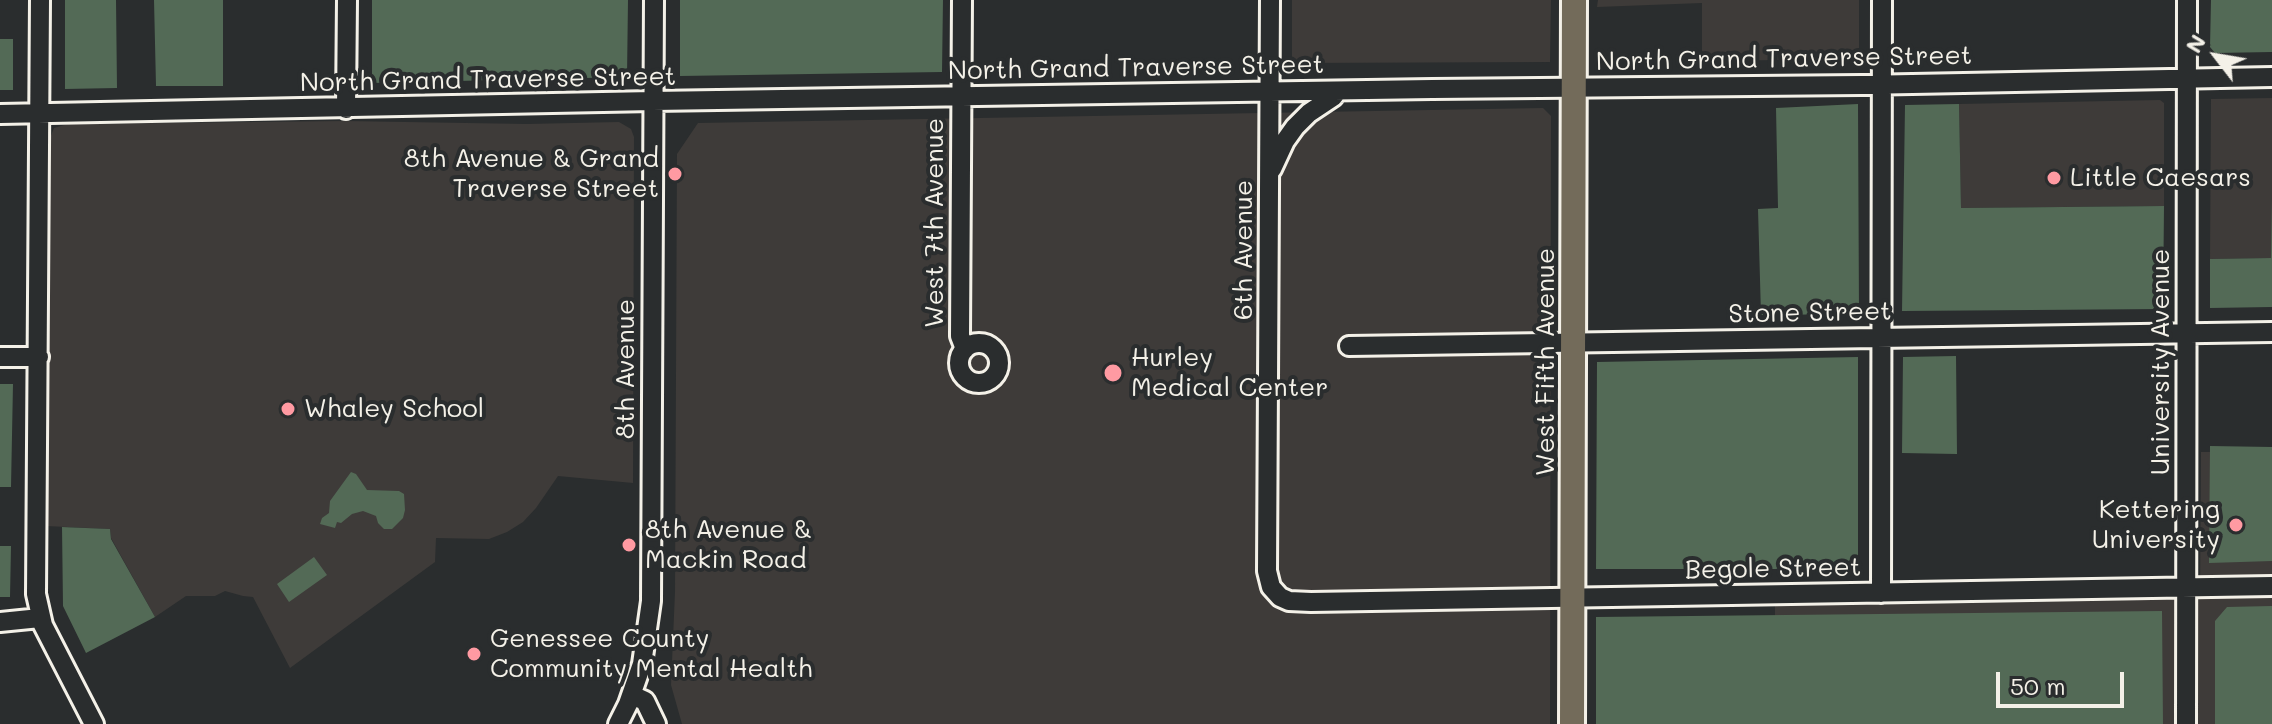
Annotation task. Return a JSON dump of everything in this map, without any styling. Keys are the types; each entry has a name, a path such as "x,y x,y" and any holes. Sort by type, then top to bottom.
{"main road":[{"name":"West Fifth Avenue","path":"1572,724 1574,0"}],"street":[{"path":"40,0 37,603 40,618 94,724"},
{"path":"346,109 347,0"},
{"name":"8th Avenue","path":"618,724 632,695 645,650 652,573 654,0"},
{"name":"West 7th Avenue","path":"962,0 960,338 965,349"},
{"name":"6th Avenue","path":"1270,0 1267,563 1269,583 1276,594"},
{"path":"1881,593 1882,0"},
{"name":"University Avenue","path":"2186,724 2187,0"},
{"name":"North Grand Traverse Street","path":"0,114 2272,77"},
{"path":"1270,172 1295,127 1338,91"},
{"name":"Stone Street","path":"1349,346 2272,332"},
{"path":"0,357 39,357"},
{"name":"Begole Street","path":"1276,594 1286,600 1303,602 2272,586"},
{"path":"0,622 40,618"},
{"path":"632,695 645,701 656,724"}],"shaded area":[{"path":"1292,0 1551,0 1550,62 1292,63"},
{"path":"1598,0 1859,0 1859,59 1702,61 1702,3 1597,7"},
{"path":"2272,98 2272,258 2210,259 2211,99"},
{"path":"2160,100 2164,103 2164,206 1961,208 1959,104"},
{"name":"Hurley Medical Center","path":"1543,108 1551,116 1550,724 682,724 671,685 675,592 677,154 698,123"},
{"path":"619,122 631,129 634,137 633,483 558,476 536,508 523,522 507,532 489,539 436,538 435,562 290,668 253,597 225,591 215,596 186,596 155,617 111,538 110,529 46,526 50,138 54,128 68,124"},
{"name":"Kettering University","path":"2201,452 2272,452 2272,724 1870,724 1775,721 1775,603 2200,598"}],"green space":[{"path":"65,0 116,0 117,88 65,89"},
{"path":"154,0 223,0 223,86 156,86"},
{"path":"372,0 628,0 627,77 372,83"},
{"path":"680,0 943,0 942,72 680,76"},
{"path":"2211,0 2272,0 2272,52 2215,53 2210,47"},
{"path":"0,39 13,39 13,90 0,90"},
{"path":"1858,104 1859,314 1761,315 1758,209 1778,208 1776,108"},
{"path":"1959,104 1961,208 2164,206 2163,309 1902,311 1905,105"},
{"path":"2272,198 2272,307 2210,308 2210,259 2271,258"},
{"path":"1956,356 1957,454 1902,453 1903,357"},
{"path":"1858,357 1858,569 1596,569 1597,362"},
{"path":"0,384 13,384 11,487 0,487"},
{"path":"2210,446 2272,447 2272,561 2209,563"},
{"path":"351,472 356,474 367,490 399,491 404,494 403,518 392,529 384,529 376,516 363,511 352,514 341,523 337,522 335,528 320,524 329,513 330,501"},
{"path":"62,527 110,529 111,539 155,617 86,653 63,606"},
{"path":"0,546 11,546 10,597 0,597"},
{"path":"314,557 327,575 289,602 277,584"},
{"path":"2272,606 2272,724 2215,724 2215,621 2227,607"},
{"path":"2162,611 2163,724 1596,724 1596,617"}],"place":[{"name":"8th Avenue & Grand Traverse Street","path":"675,174"},
{"name":"Little Caesars","path":"2054,178"},
{"name":"Hurley Medical Center","path":"1113,373"},
{"name":"Whaley School","path":"288,409"},
{"name":"Kettering University","path":"2236,525"},
{"name":"8th Avenue & Mackin Road","path":"629,545"},
{"name":"Genessee County Community Mental Health","path":"474,654"}]}
